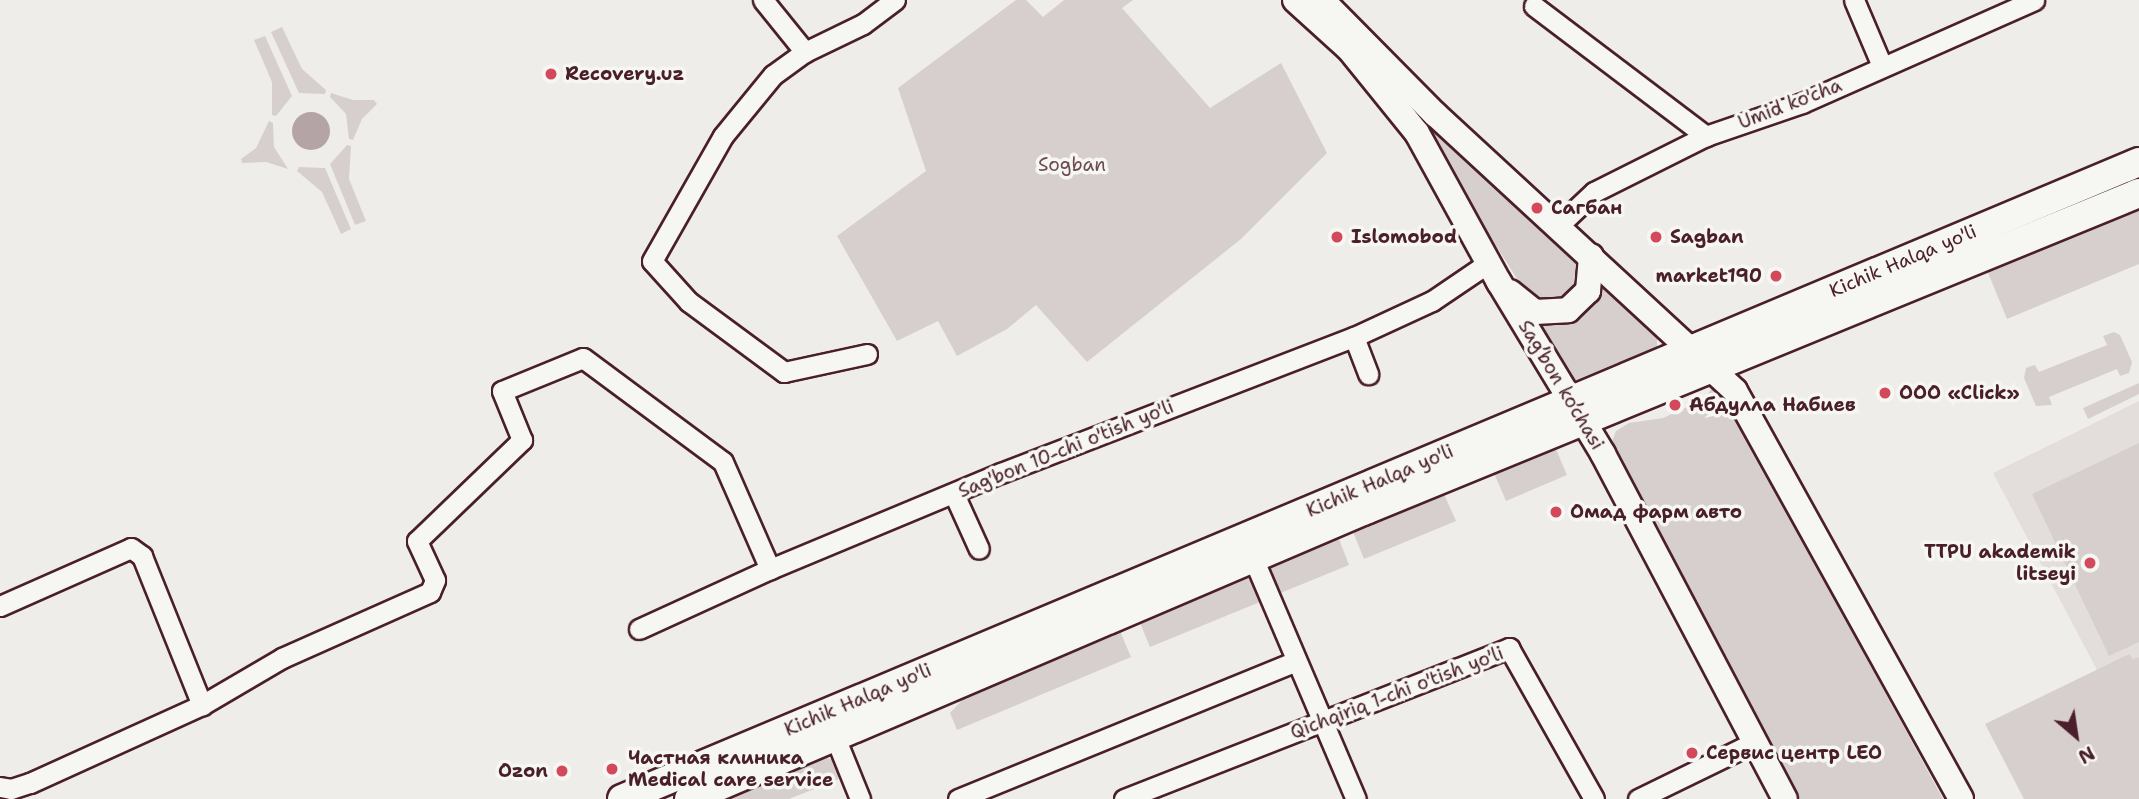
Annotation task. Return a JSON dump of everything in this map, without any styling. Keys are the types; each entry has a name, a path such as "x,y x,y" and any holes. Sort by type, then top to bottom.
{"highway":[{"name":"Kichik Halqa yo'li","path":"621,799 1105,608 1576,411 1694,349 2139,162"},
{"path":"2065,192 2076,219"},
{"name":"Kichik Halqa yo'li","path":"1576,411 1725,365 2139,193"},
{"name":"Kichik Halqa yo'li","path":"689,799 835,737 1105,608 1253,558 1364,499"}],"main road":[{"name":"Sag’bon ko’chasi","path":"1295,0 1349,49 1406,116 1576,411 1785,799"},
{"path":"1322,0 1435,114 1591,257 1694,349 1725,365 1961,799"},
{"path":"1494,272 1527,307 1557,314 1577,306 1588,291 1591,257"}],"street":[{"path":"764,0 805,52"},
{"path":"866,354 784,372 689,302 652,261 723,136 773,75 805,52 863,24 895,0"},
{"path":"1854,0 1882,66"},
{"name":"Umid ko'cha","path":"1558,226 1594,192 1706,136 1802,103 2034,0"},
{"path":"1534,6 1706,136"},
{"name":"Sag'bon 10-chi o'tish yo'li","path":"639,629 770,569 1354,337 1494,272"},
{"path":"1354,337 1368,374"},
{"path":"0,787 18,788 202,705 282,659 430,592 435,580 417,541 522,440 502,391 583,358 723,462 770,569"},
{"path":"954,494 979,549"},
{"path":"0,606 131,548 145,563 202,705"},
{"path":"1253,558 1356,799"},
{"name":"Qichqiriq 1-chi o'tish yo'li","path":"1124,799 1509,648 1594,799"},
{"path":"958,799 1296,662"},
{"path":"835,737 860,799"},
{"path":"1638,799 1755,742"}],"shaded area":[{"path":"311,112 325,117 330,131 325,145 311,150 297,145 292,131 297,117"},
{"name":"TTPU akademik litseyi","path":"2139,401 2139,657 2133,659 2128,654 2098,672 1993,473"}],"green space":[{"name":"Sogban","path":"1016,0 1026,0 1043,17 1064,0 1133,0 1122,8 1210,108 1281,63 1327,153 1241,239 1087,362 1036,305 1007,329 957,356 938,321 897,341 837,236 926,171 898,88"},
{"path":"282,27 302,69 326,90 325,94 299,93 271,32"},
{"path":"265,36 292,96 276,116 272,115 272,82 254,40"},
{"path":"331,93 353,100 374,100 377,104 362,119 353,140 349,139 346,114 330,97"},
{"path":"269,121 273,123 274,147 288,169 266,162 242,163 241,159 256,148"},
{"path":"1427,122 1577,265 1575,292 1551,307 1526,293 1497,247 1479,231"},
{"path":"347,145 351,146 349,179 366,221 355,225 330,164"},
{"path":"299,167 325,168 351,229 341,234 322,192 297,171"},
{"path":"2139,202 2139,264 2007,319 1986,268"},
{"path":"1601,280 1657,331 1657,347 1573,381 1563,371 1533,318"},
{"path":"2114,332 2120,335 2132,362 2129,373 2120,376 2117,369 2049,397 2052,405 2036,406 2024,378 2026,368 2035,365 2039,372 2107,345 2103,336"},
{"path":"2139,383 2139,394 2088,419 2083,408"},
{"path":"1712,388 1732,411 1943,799 1799,799 1612,442 1616,431 1629,423 1663,418 1704,399"},
{"path":"2139,443 2139,642 2109,656 2032,494"},
{"path":"1555,447 1567,475 1506,501 1494,473"},
{"path":"1444,494 1456,521 1364,559 1353,532"},
{"path":"1339,539 1349,565 1278,594 1267,568"},
{"path":"1250,577 1260,602 1150,647 1140,623"},
{"path":"1120,631 1131,657 957,730 950,713 965,697"},
{"path":"2129,654 2133,659 2139,657 2139,799 2024,799 1985,724"},
{"path":"821,756 837,761 842,772 837,780 789,799 718,799"}],"place":[{"name":"Recovery.uz","path":"551,74"},
{"name":"Сагбан","path":"1537,208"},
{"name":"Islomobod","path":"1337,237"},
{"name":"Sagban","path":"1656,237"},
{"name":"market190","path":"1776,276"},
{"name":"OOO «Click»","path":"1885,393"},
{"name":"Абдулла Набиев","path":"1675,405"},
{"name":"Омад фарм авто","path":"1556,512"},
{"name":"TTPU akademik litseyi","path":"2090,563"},
{"name":"Сервис центр LEO","path":"1692,753"},
{"name":"Частная клиника Medical care service","path":"612,769"},
{"name":"Ozon","path":"562,771"}]}
